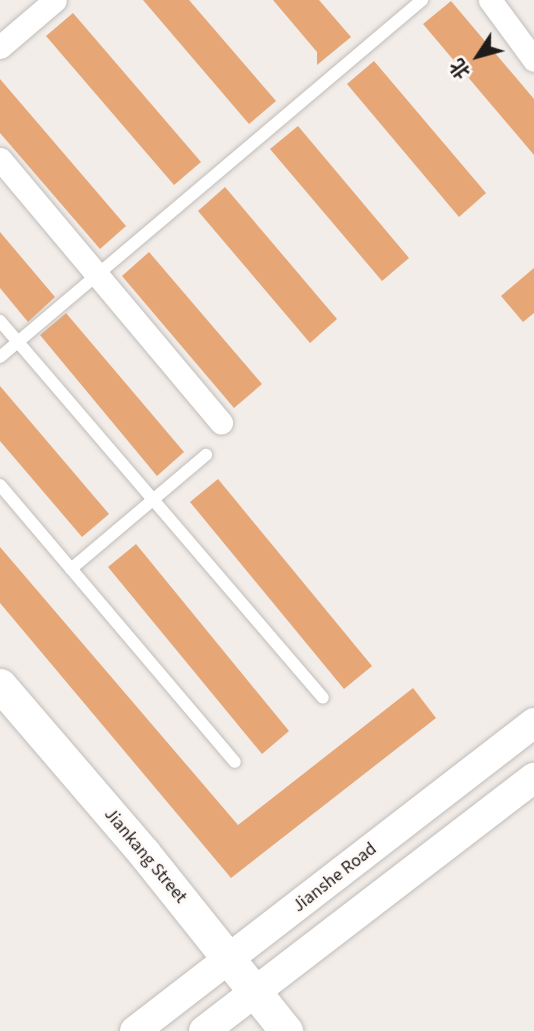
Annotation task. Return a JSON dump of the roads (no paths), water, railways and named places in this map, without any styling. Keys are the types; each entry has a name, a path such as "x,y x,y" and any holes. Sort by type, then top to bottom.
{"main road":[{"name":"Jiankang Street","path":"0,685 144,853 286,1031"}],"street":[{"path":"0,47 55,0"},
{"path":"490,0 534,60"},
{"path":"0,159 221,422"},
{"name":"Jianshe Road","path":"135,1031 534,723"},
{"path":"204,1031 534,778"}],"lane":[{"path":"0,356 422,0"},
{"path":"0,321 323,698"},
{"path":"71,569 206,455"},
{"path":"0,485 235,762"}]}
